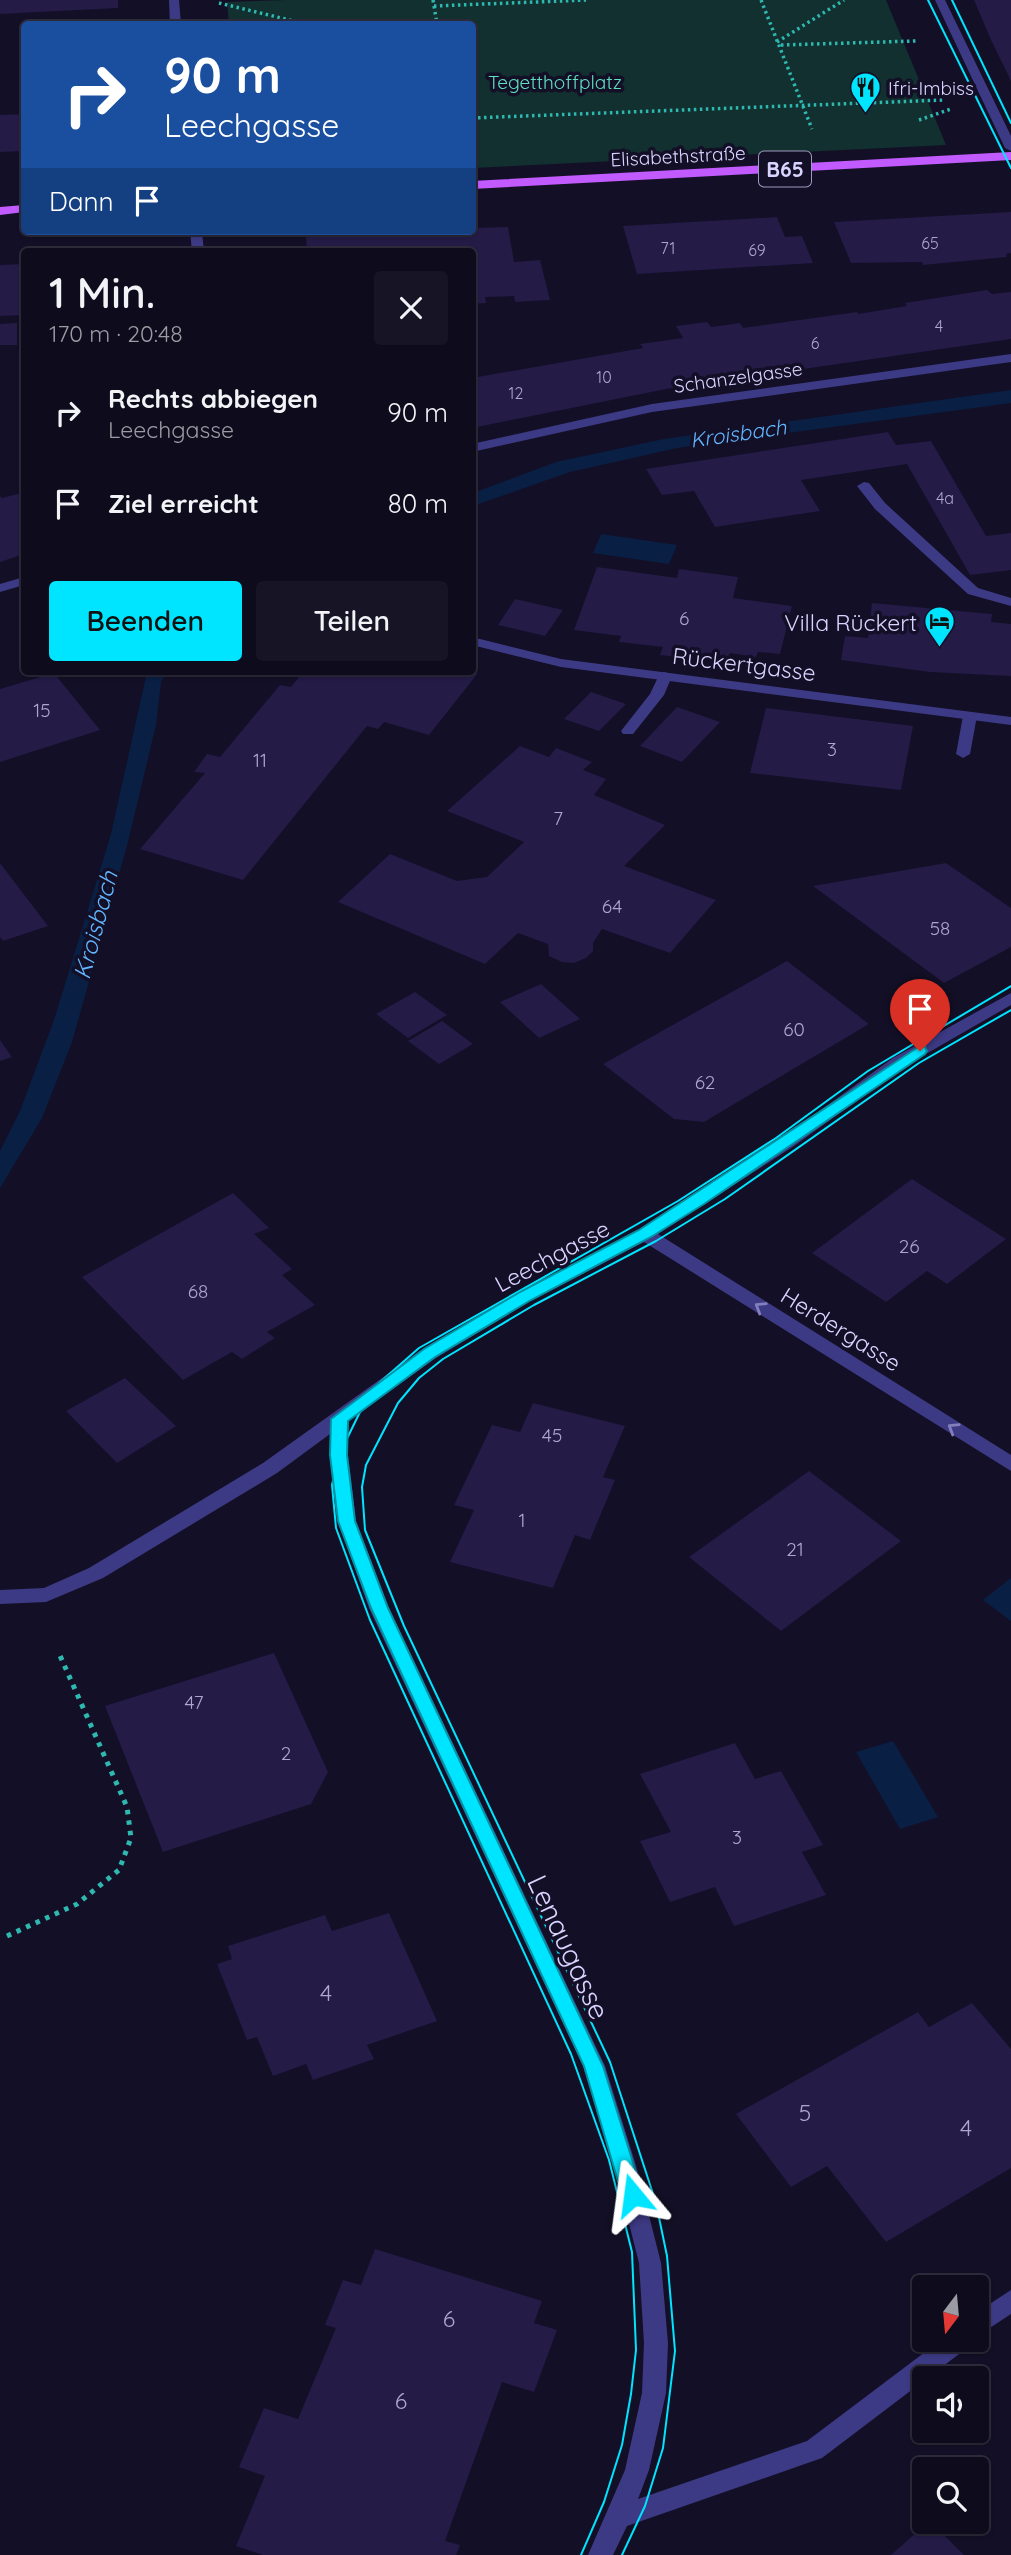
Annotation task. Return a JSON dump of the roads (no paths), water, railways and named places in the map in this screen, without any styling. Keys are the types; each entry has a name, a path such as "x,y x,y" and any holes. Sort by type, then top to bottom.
{"main road":[{"name":"Elisabethstraße","path":"476,185 1011,156"},
{"path":"0,211 21,209"}],"street":[{"path":"174,0 176,21"},
{"path":"940,0 1011,148"},
{"name":"Schanzelgasse","path":"476,447 652,408 1011,358"},
{"path":"864,486 880,506 973,591 1011,602"},
{"path":"0,588 21,582"},
{"name":"Rückertgasse","path":"476,642 561,663 1011,721"},
{"path":"628,731 657,695 665,676"},
{"path":"962,754 970,716"},
{"name":"Leechgasse","path":"0,1597 46,1595 96,1573 260,1475 430,1353 526,1296 645,1234 788,1142 900,1062 1011,998"},
{"name":"Herdergasse","path":"645,1234 1011,1464"},
{"name":"Lenaugasse","path":"339,1419 339,1455 347,1521 379,1608 594,2066 627,2172 650,2263 656,2343 654,2393 636,2470 619,2517 600,2555"},
{"path":"989,2317 1011,2301"},
{"path":"619,2517 814,2449 943,2352"}],"water":[{"name":"Kroisbach","path":"1011,390 1011,403 677,448 570,472 476,505 476,492 556,462 664,439"},
{"path":"601,534 677,545 669,564 593,553"},
{"name":"Kroisbach","path":"146,675 165,675 161,682 156,725 128,842 72,1042 42,1118 0,1188 0,1151 20,1111 54,1020 111,834"},
{"path":"1011,1578 1011,1621 983,1600"},
{"path":"893,1741 938,1817 900,1829 856,1752"}],"tram line":[{"path":"928,0 1011,168"},
{"path":"952,0 1011,123"},
{"path":"581,2555 604,2502 622,2445 631,2394 636,2350 632,2252 609,2160 571,2054 370,1620 336,1528 332,1485 339,1455 359,1414 379,1383 419,1348 678,1201 776,1138 868,1071 1011,986"},
{"path":"622,2555 645,2506 663,2448 675,2351 667,2256 656,2203 610,2062 404,1626 365,1530 362,1487 366,1465 398,1403 419,1378 443,1359 534,1305 656,1241 725,1199 919,1063 1011,1010"}],"place":[{"name":"Ifri-Imbiss","path":"865,115"},
{"name":"Villa Rückert","path":"940,649"}],"park label":[{"name":"Tegetthoffplatz","path":"555,82"}]}
